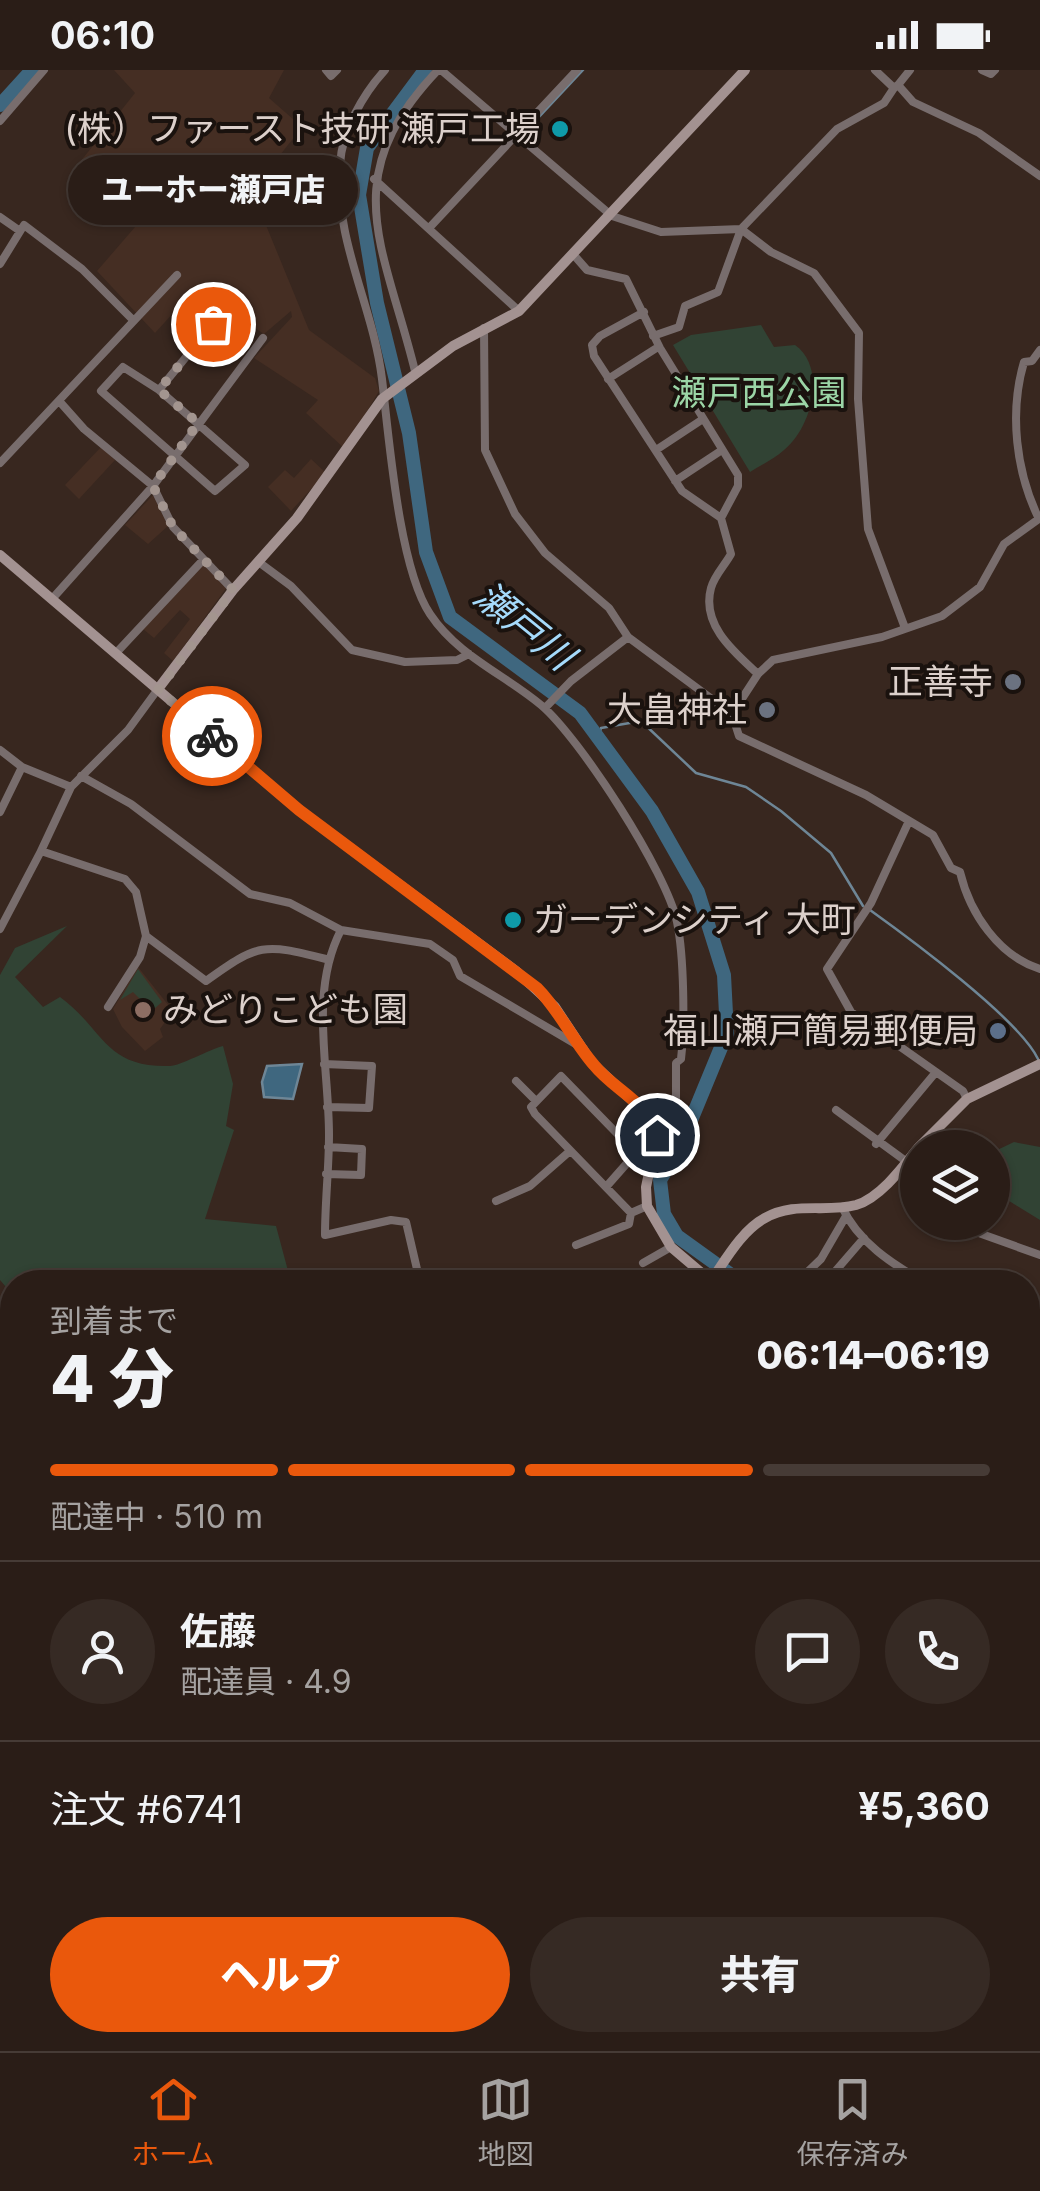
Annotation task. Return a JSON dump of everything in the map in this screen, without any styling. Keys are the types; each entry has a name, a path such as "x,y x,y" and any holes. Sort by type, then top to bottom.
{"street":[{"path":"0,121 44,70"},
{"path":"326,70 331,76 336,70"},
{"path":"385,70 364,98 340,158 340,220 382,379 414,582 429,613 468,654 546,707 617,802 677,918 684,1036 681,1058 676,1063 676,1122 671,1130 657,1135"},
{"path":"413,372 381,248 374,179 384,145 404,106 440,70 612,216 661,232 741,229 771,252 814,273 859,332 858,400 868,529 905,628"},
{"path":"430,226 577,70"},
{"path":"0,929 71,786 128,730 233,590 260,563 340,462 384,397 413,372 484,328 519,312 745,70"},
{"path":"875,70 912,102 979,133 1040,176"},
{"path":"653,336 679,327 685,306 718,292 741,229 837,129 884,103 910,70"},
{"path":"982,70 990,74 994,70"},
{"path":"374,179 430,226 519,312"},
{"path":"0,216 20,230"},
{"path":"0,264 24,225 34,229 116,299 133,320"},
{"path":"573,254 588,270 626,279 653,336 738,475 738,486 720,518"},
{"path":"0,463 177,275"},
{"path":"159,390 213,324 196,311"},
{"path":"644,312 600,336 592,345 608,379 675,481 720,518 730,554 710,591 711,610 719,636 758,674"},
{"path":"484,328 485,450 515,514 546,553 609,608 628,637 732,714 744,740 866,794 933,835 951,868 960,872 964,887 1003,951 1040,970"},
{"path":"52,599 153,486 263,338"},
{"path":"608,379 655,349"},
{"path":"732,714 758,674 773,660 882,637 942,616 980,587 1004,544 1040,518 1018,458 1017,418 1024,362 1032,361 1040,350"},
{"path":"123,367 159,390 198,423 245,465 215,491 101,391 123,367"},
{"path":"60,402 84,429 153,486 173,527 233,590"},
{"path":"656,450 700,422"},
{"path":"675,481 719,452"},
{"path":"0,555 299,810 537,988 592,1063 644,1108 657,1135 646,1187 647,1206 671,1247 700,1270"},
{"path":"117,652 204,560"},
{"path":"260,563 292,586 352,650 402,662 457,660 468,654"},
{"path":"546,707 568,683 628,637"},
{"path":"0,750 22,767 71,786"},
{"path":"0,812 22,767"},
{"path":"81,776 130,804 250,894 290,902 341,930 430,944 452,960 460,976 584,1049"},
{"path":"909,821 870,903 831,961 830,976 851,1012 963,1091 967,1099"},
{"path":"41,851 125,879 136,892 146,936 140,957 108,1007"},
{"path":"341,930 326,959 325,1235 392,1220 406,1222 417,1270"},
{"path":"146,936 206,981 258,948 326,959"},
{"path":"324,1064 372,1066 369,1108 327,1107"},
{"path":"936,1130 967,1099 1038,1065"},
{"path":"876,1144 936,1072"},
{"path":"576,1244 630,1224 631,1213 535,1114 531,1107 561,1076 636,1153 606,1187"},
{"path":"516,1081 536,1102"},
{"path":"836,1110 900,1164"},
{"path":"326,1174 361,1175 362,1149 328,1146"},
{"path":"496,1201 530,1186 570,1150"},
{"path":"720,1270 766,1217 793,1207 844,1211 866,1201 900,1170"},
{"path":"631,1213 647,1206"},
{"path":"844,1211 864,1238 903,1270"},
{"path":"810,1270 821,1259 844,1211"},
{"path":"836,1270 864,1238"},
{"path":"998,1240 1040,1255"},
{"path":"643,1263 671,1247"}],"shaded area":[{"path":"114,70 284,70 269,98 302,127 252,191 309,330 375,378 379,391 345,449 306,413 318,400 254,358 292,317 291,311 264,334 195,289 155,333 97,271 148,212 80,162 135,93"},
{"path":"101,447 115,460 79,499 65,485"},
{"path":"311,459 326,473 291,511 268,487 285,470 294,478"},
{"path":"153,495 168,526 148,544 125,525"},
{"path":"204,564 227,587 173,661 164,653 190,619 180,610 154,638 143,629"},
{"name":"みどりこども園","path":"138,967 173,1011 160,1029 163,1037 145,1051 122,1027 113,1009"}],"green space":[{"name":"瀬戸西公園","path":"761,325 774,347 795,345 805,355 811,368 812,398 794,440 750,472 673,345 691,335"},
{"path":"67,926 15,977 43,1007 60,997 107,1044 131,1061 170,1066 223,1046 233,1084 226,1126 234,1130 205,1219 276,1226 288,1270 0,1270 0,975 15,948"},
{"path":"138,969 162,1002 145,1017 135,1005 140,999 133,992 120,1000"},
{"path":"1010,1144 1040,1147 1040,1220 1010,1201"}],"water":[{"path":"302,1064 293,1099 264,1097 262,1082 267,1066"}],"waterway":[{"path":"0,105 32,70"},
{"name":"瀬戸川","path":"425,70 367,148 359,195 377,303 409,433 426,552 450,617 580,713 652,811 698,892 724,975 727,1033 680,1147 660,1180 664,1214 677,1236 724,1270"},
{"path":"524,133 583,70"},
{"path":"598,738 601,728 641,721 696,773 746,787 831,853 863,906"},
{"path":"870,910 987,1002 1027,1042 1038,1059"}],"way so far":[{"path":"212,736 158,690 233,590 173,527 153,486 198,423 159,390 213,324"}],"place":[{"name":"(株）ファースト技研 瀬戸工場","path":"560,129"},
{"name":"ユーホー瀬戸店","path":"213,324"},
{"name":"正善寺","path":"1013,682"},
{"name":"大畠神社","path":"767,710"},
{"name":"ガーデンシティ 大町","path":"513,920"},
{"name":"みどりこども園","path":"143,1010"},
{"name":"福山瀬戸簡易郵便局","path":"998,1031"}],"route":[{"path":"212,736 299,810 537,988 555,1007 592,1063 644,1108 657,1135"}]}
